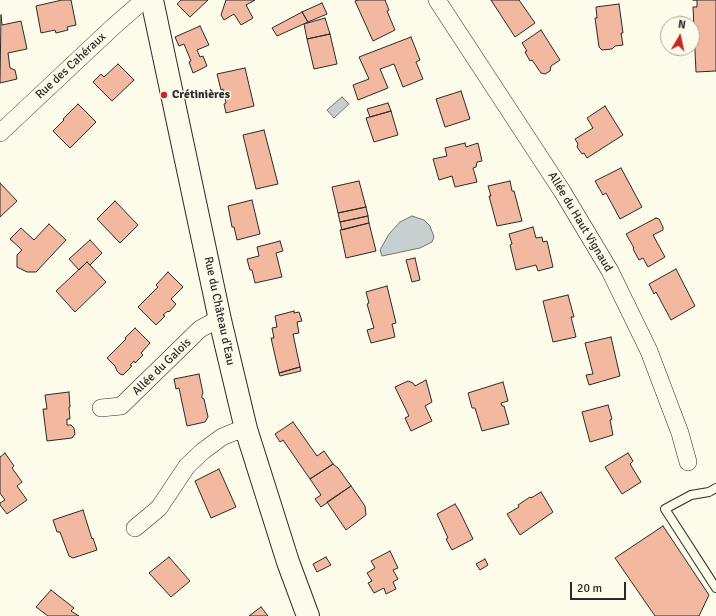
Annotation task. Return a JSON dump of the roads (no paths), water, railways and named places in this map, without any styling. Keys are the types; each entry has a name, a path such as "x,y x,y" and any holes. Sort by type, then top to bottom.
{"street":[{"name":"Rue des Cahéraux","path":"0,134 114,26 144,0"},
{"name":"Rue du Château d'Eau","path":"152,0 220,320 246,429 288,562 308,616"},
{"name":"Allée du Haut Vignaud","path":"437,0 562,191 610,271 649,351 680,433 688,462"},
{"name":"Allée du Galois","path":"101,408 121,406 200,329 220,320"},
{"path":"135,528 159,508 187,466 203,451 222,437 246,429"}],"lane":[{"path":"716,488 709,492 691,495 666,509 716,588"}],"place":[{"name":"Crétinières","path":"164,95"}]}
